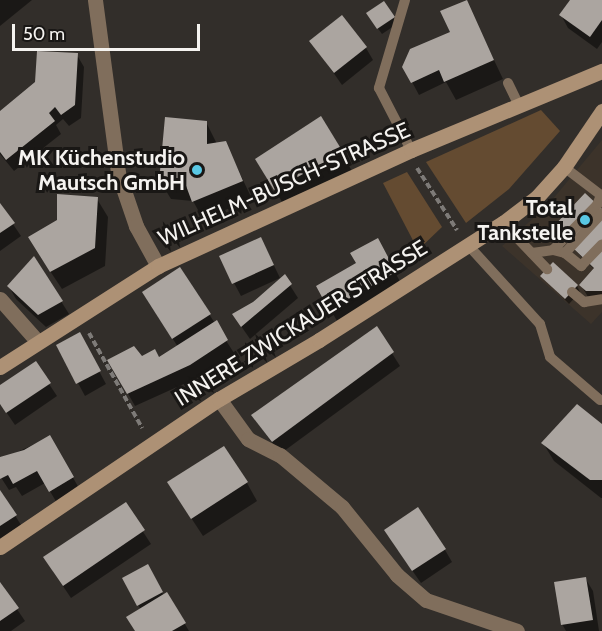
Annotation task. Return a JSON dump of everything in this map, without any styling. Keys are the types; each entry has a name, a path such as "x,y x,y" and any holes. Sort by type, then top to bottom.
{"main road":[{"name":"WILHELM-BUSCH-STRASSE","path":"0,367 79,314 158,266 411,150 598,76"},
{"name":"INNERE ZWICKAUER STRASSE","path":"0,547 219,399 503,223 537,197 564,166 602,111"}],"street":[{"path":"95,0 118,173 136,226 158,266"},
{"path":"0,299 38,342"},
{"path":"219,399 248,439 280,455 342,507 397,575 426,600 506,629"}],"lane":[{"path":"405,0 379,88 411,150"},
{"path":"508,83 519,106"},
{"path":"553,250 597,205 601,196 564,166"},
{"path":"566,253 602,213"},
{"path":"503,223 547,268"},
{"path":"532,253 553,250 566,253 581,266 602,244"},
{"path":"468,245 540,324 550,357 600,400"},
{"path":"572,292 584,302 602,299"}],"path":[{"path":"411,150 418,170 468,245"},
{"path":"79,314 151,445"}],"shaded area":[{"path":"541,110 560,131 509,189 466,223 426,162"},
{"path":"602,140 602,312 591,324 502,246 547,206"},
{"path":"407,172 442,227 418,250 383,183"}],"building":[{"path":"467,0 494,60 444,82 439,70 411,83 402,67 410,49 450,32 440,11"},
{"path":"570,0 602,0 602,20 590,37 559,15"},
{"path":"384,1 395,17 377,29 366,13"},
{"path":"342,15 367,47 334,73 309,41"},
{"path":"37,51 78,53 75,105 61,115 55,107 49,113 55,121 6,160 0,152 0,111 35,82"},
{"path":"321,116 343,152 274,190 255,159"},
{"path":"165,117 207,121 207,144 226,141 243,181 192,202 185,183 159,182"},
{"path":"585,193 602,209 602,291 586,291 579,285 594,268 552,228"},
{"path":"57,194 98,197 95,248 50,272 28,237 57,220"},
{"path":"0,203 15,223 0,233"},
{"path":"261,237 274,265 232,284 219,256"},
{"path":"378,238 396,272 329,310 316,286 356,263 350,253"},
{"path":"34,256 63,301 38,315 7,286"},
{"path":"553,262 578,285 565,299 540,276"},
{"path":"180,267 211,314 172,339 142,292"},
{"path":"285,274 292,284 241,327 232,314 253,302"},
{"path":"217,320 228,340 190,365 127,394 107,360 134,346 142,356 155,349 159,357"},
{"path":"377,326 394,352 272,442 251,415"},
{"path":"80,332 101,371 76,384 56,345"},
{"path":"36,361 51,383 6,413 0,404 0,385"},
{"path":"577,404 602,424 602,480 590,480 541,443"},
{"path":"50,435 74,477 49,492 37,471 13,484 8,475 0,479 0,457 24,450"},
{"path":"224,446 248,482 191,519 167,482"},
{"path":"0,490 17,515 0,526"},
{"path":"126,502 145,530 63,586 43,557"},
{"path":"418,507 446,549 412,571 384,530"},
{"path":"148,564 163,592 137,606 122,578"},
{"path":"586,577 593,620 561,625 554,582"},
{"path":"0,582 19,608 0,621"},
{"path":"167,592 186,623 172,631 135,631 126,617"}],"place":[{"name":"MK Küchenstudio Mautsch GmbH","path":"197,170"},
{"name":"Total Tankstelle","path":"585,220"}]}
